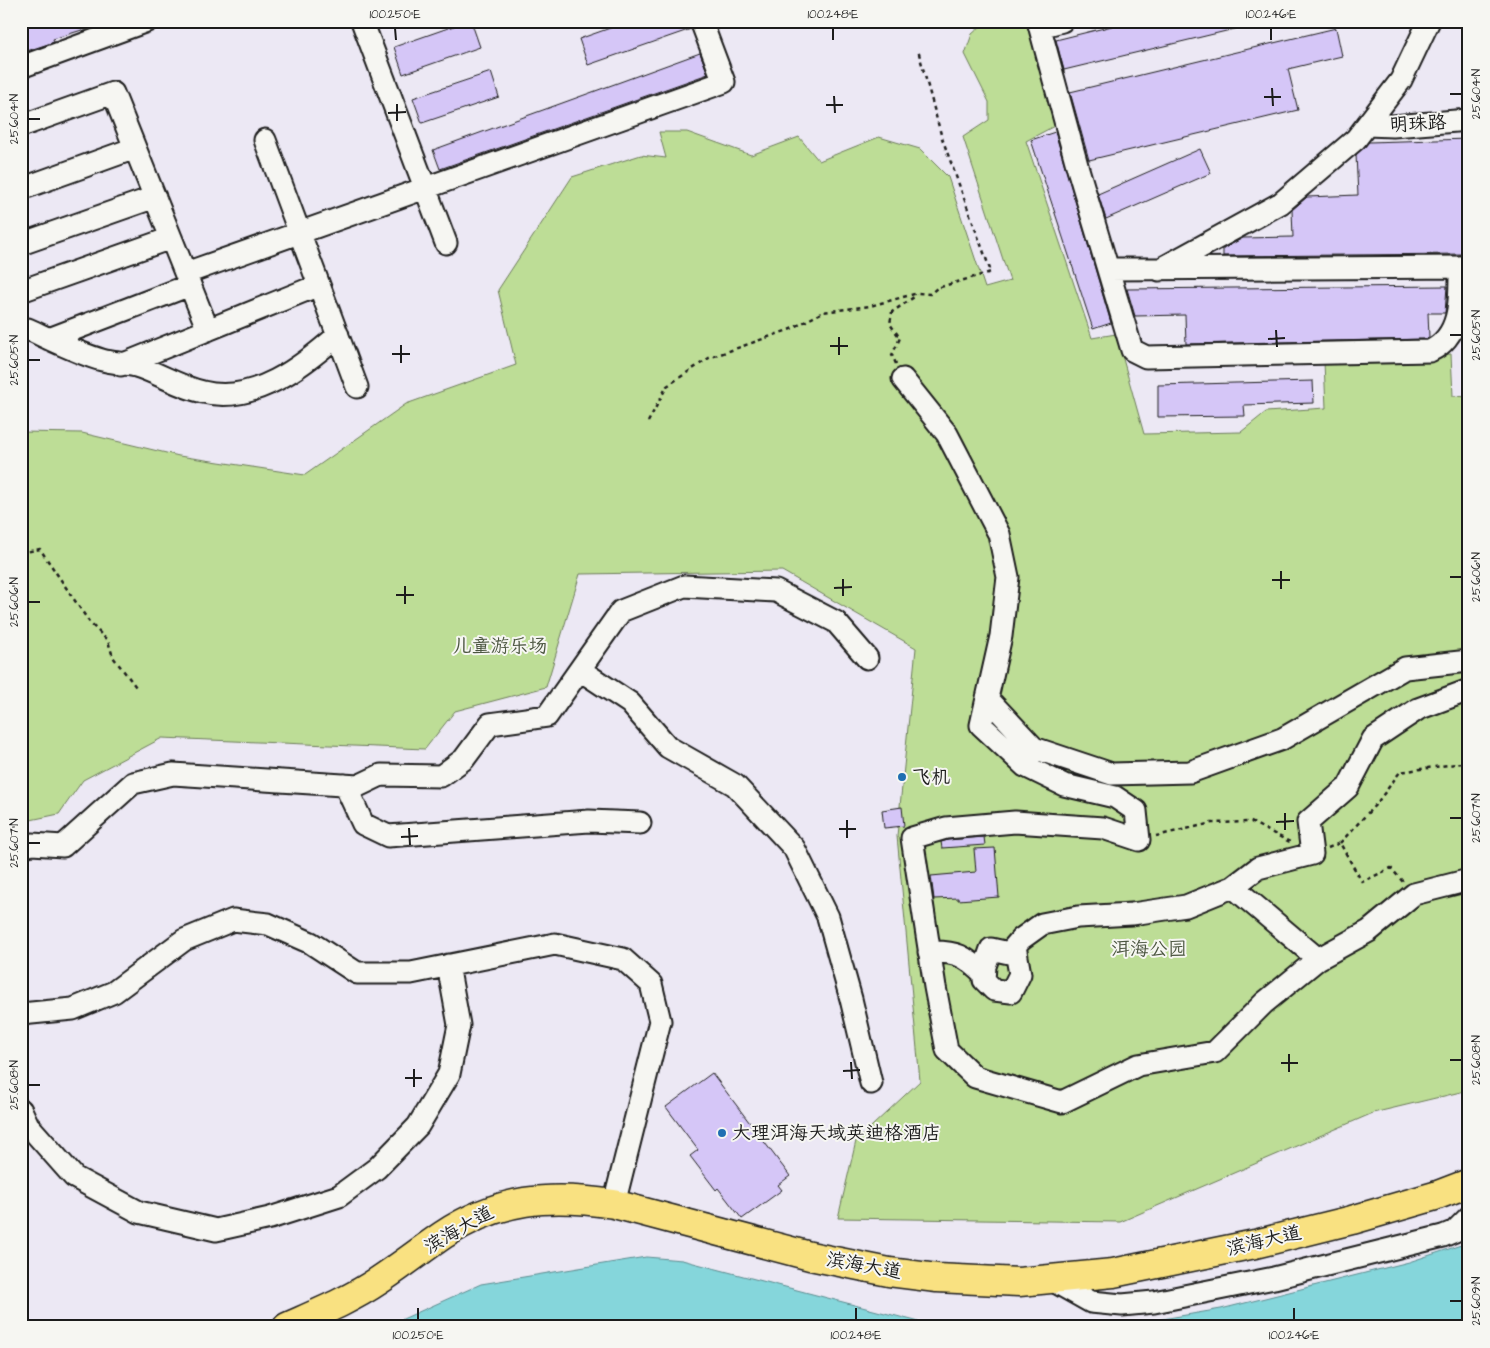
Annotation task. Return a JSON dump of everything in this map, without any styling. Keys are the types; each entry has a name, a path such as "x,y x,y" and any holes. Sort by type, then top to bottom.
{"main road":[{"name":"滨海大道","path":"287,1327 355,1295 444,1234 499,1207 520,1202 561,1198 614,1204 810,1256 889,1272 985,1281 1052,1280 1113,1273 1256,1244 1352,1220 1436,1196 1469,1183"}],"street":[{"path":"21,67 147,21"},
{"path":"362,21 446,243"},
{"path":"49,339 300,233 724,82 701,21"},
{"path":"1062,21 1039,24 1108,269 1132,350 1146,357 1430,351 1443,342 1451,333 1456,320 1464,267 1108,269"},
{"path":"1159,270 1282,203 1356,139 1401,80 1429,21"},
{"path":"21,126 113,93 208,330"},
{"name":"明珠路","path":"1367,125 1402,126 1469,120"},
{"path":"265,140 357,387"},
{"path":"21,189 135,148"},
{"path":"21,244 155,197"},
{"path":"21,291 172,238"},
{"path":"120,365 320,286"},
{"path":"21,332 28,329 94,358 120,365 135,366 201,392 227,394 256,388 282,377 338,335"},
{"path":"903,379 947,434 999,534 1008,577 1001,636 981,725 1025,766 1064,785 1115,797 1136,811 1139,840 1103,828 1015,822 946,828 912,838 929,952 947,1050 975,1078 1062,1102 1138,1065 1215,1052 1264,1003 1318,959 1369,931 1414,894 1469,880"},
{"path":"21,847 32,844 63,846 134,783 173,774 358,786 381,775 441,776 464,759 490,724 547,716 621,610 684,586 776,591 836,622 867,658"},
{"path":"987,698 1034,748 1112,774 1190,772 1282,739 1406,668 1469,661"},
{"path":"580,670 630,703 668,747 735,785 794,848 828,917 851,999 870,1083"},
{"path":"1015,946 1020,974 1011,992 994,990 984,980 985,966 991,949 1009,953 1015,946 1042,924 1078,917 1132,914 1186,906 1233,888 1258,868 1312,854 1308,822 1348,787 1373,739 1418,709 1469,690"},
{"path":"345,785 363,824 388,836 589,821 640,823"},
{"path":"1233,888 1318,959"},
{"path":"21,1014 73,1009 114,992 184,940 233,920 268,924 311,943 357,972 411,973 555,944 623,960 651,984 660,1021 614,1204"},
{"path":"929,952 949,951 967,958 984,974"},
{"path":"21,1110 28,1125 74,1177 139,1212 216,1230 270,1218 339,1196 377,1168 418,1126 449,1074 459,1025 448,965"},
{"path":"1052,1280 1091,1302 1122,1305 1154,1302 1274,1278 1443,1236 1455,1231 1469,1217"}],"path":[{"path":"648,422 667,386 709,358 791,329 823,312 870,306 918,293 930,294 937,288 991,272 942,138 918,50"},
{"path":"903,379 892,355 900,338 890,324 892,312 918,293"},
{"path":"21,553 40,549 90,623 108,641 113,657 136,687"},
{"path":"1340,843 1377,803 1400,772 1469,762"}],"green space":[{"name":"洱海公园","path":"987,21 1030,21 1058,124 1026,141 1092,338 1116,334 1144,434 1241,432 1266,412 1326,408 1324,362 1451,354 1453,396 1469,397 1469,1090 1373,1113 1120,1222 838,1218 856,1141 920,1081 897,836 916,648 782,571 580,574 546,687 455,711 425,749 162,738 83,780 59,814 21,822 21,432 82,433 179,456 305,475 406,404 516,365 498,290 572,177 641,155 666,158 659,132 687,132 751,155 799,137 819,161 879,137 920,149 948,177 985,288 1010,281 963,137 989,120 989,102 965,54 972,34"}],"water":[{"path":"1469,1239 1469,1327 385,1327 481,1284 646,1257 682,1260 927,1324 1114,1324 1151,1321 1221,1309 1409,1262 1461,1245"}],"building":[{"path":"32,21 100,21 101,24 53,39 54,42 21,53 21,25"},
{"path":"471,21 480,47 403,74 394,47"},
{"path":"630,21 689,21 691,29 588,65 579,39"},
{"path":"1132,21 1246,21 1247,26 1064,70 1056,40"},
{"path":"1336,28 1342,56 1288,69 1298,110 1089,160 1070,92"},
{"path":"700,53 708,74 440,169 433,150"},
{"path":"491,72 499,97 422,123 413,98"},
{"path":"1055,132 1111,323 1093,329 1031,140"},
{"path":"1469,139 1469,254 1223,256 1223,249 1243,238 1293,237 1292,210 1307,197 1358,195 1356,155 1369,142"},
{"path":"1200,149 1211,173 1106,219 1098,194"},
{"path":"1447,286 1445,313 1428,313 1429,337 1426,339 1186,344 1185,315 1135,316 1127,289"},
{"path":"1313,381 1314,403 1244,405 1245,416 1158,417 1158,385"},
{"path":"902,807 904,826 884,828 882,810"},
{"path":"984,837 985,845 942,848 941,842 948,840"},
{"path":"995,848 999,897 958,900 958,898 934,899 931,876 976,872 974,849"},
{"name":"大理洱海天域英迪格酒店","path":"712,1073 790,1176 778,1185 782,1190 742,1219 718,1188 716,1190 690,1156 698,1150 666,1107"}],"place":[{"name":"飞机","path":"902,777"},
{"name":"大理洱海天域英迪格酒店","path":"722,1133"}],"park label":[{"name":"儿童游乐场","path":"500,646"}]}
